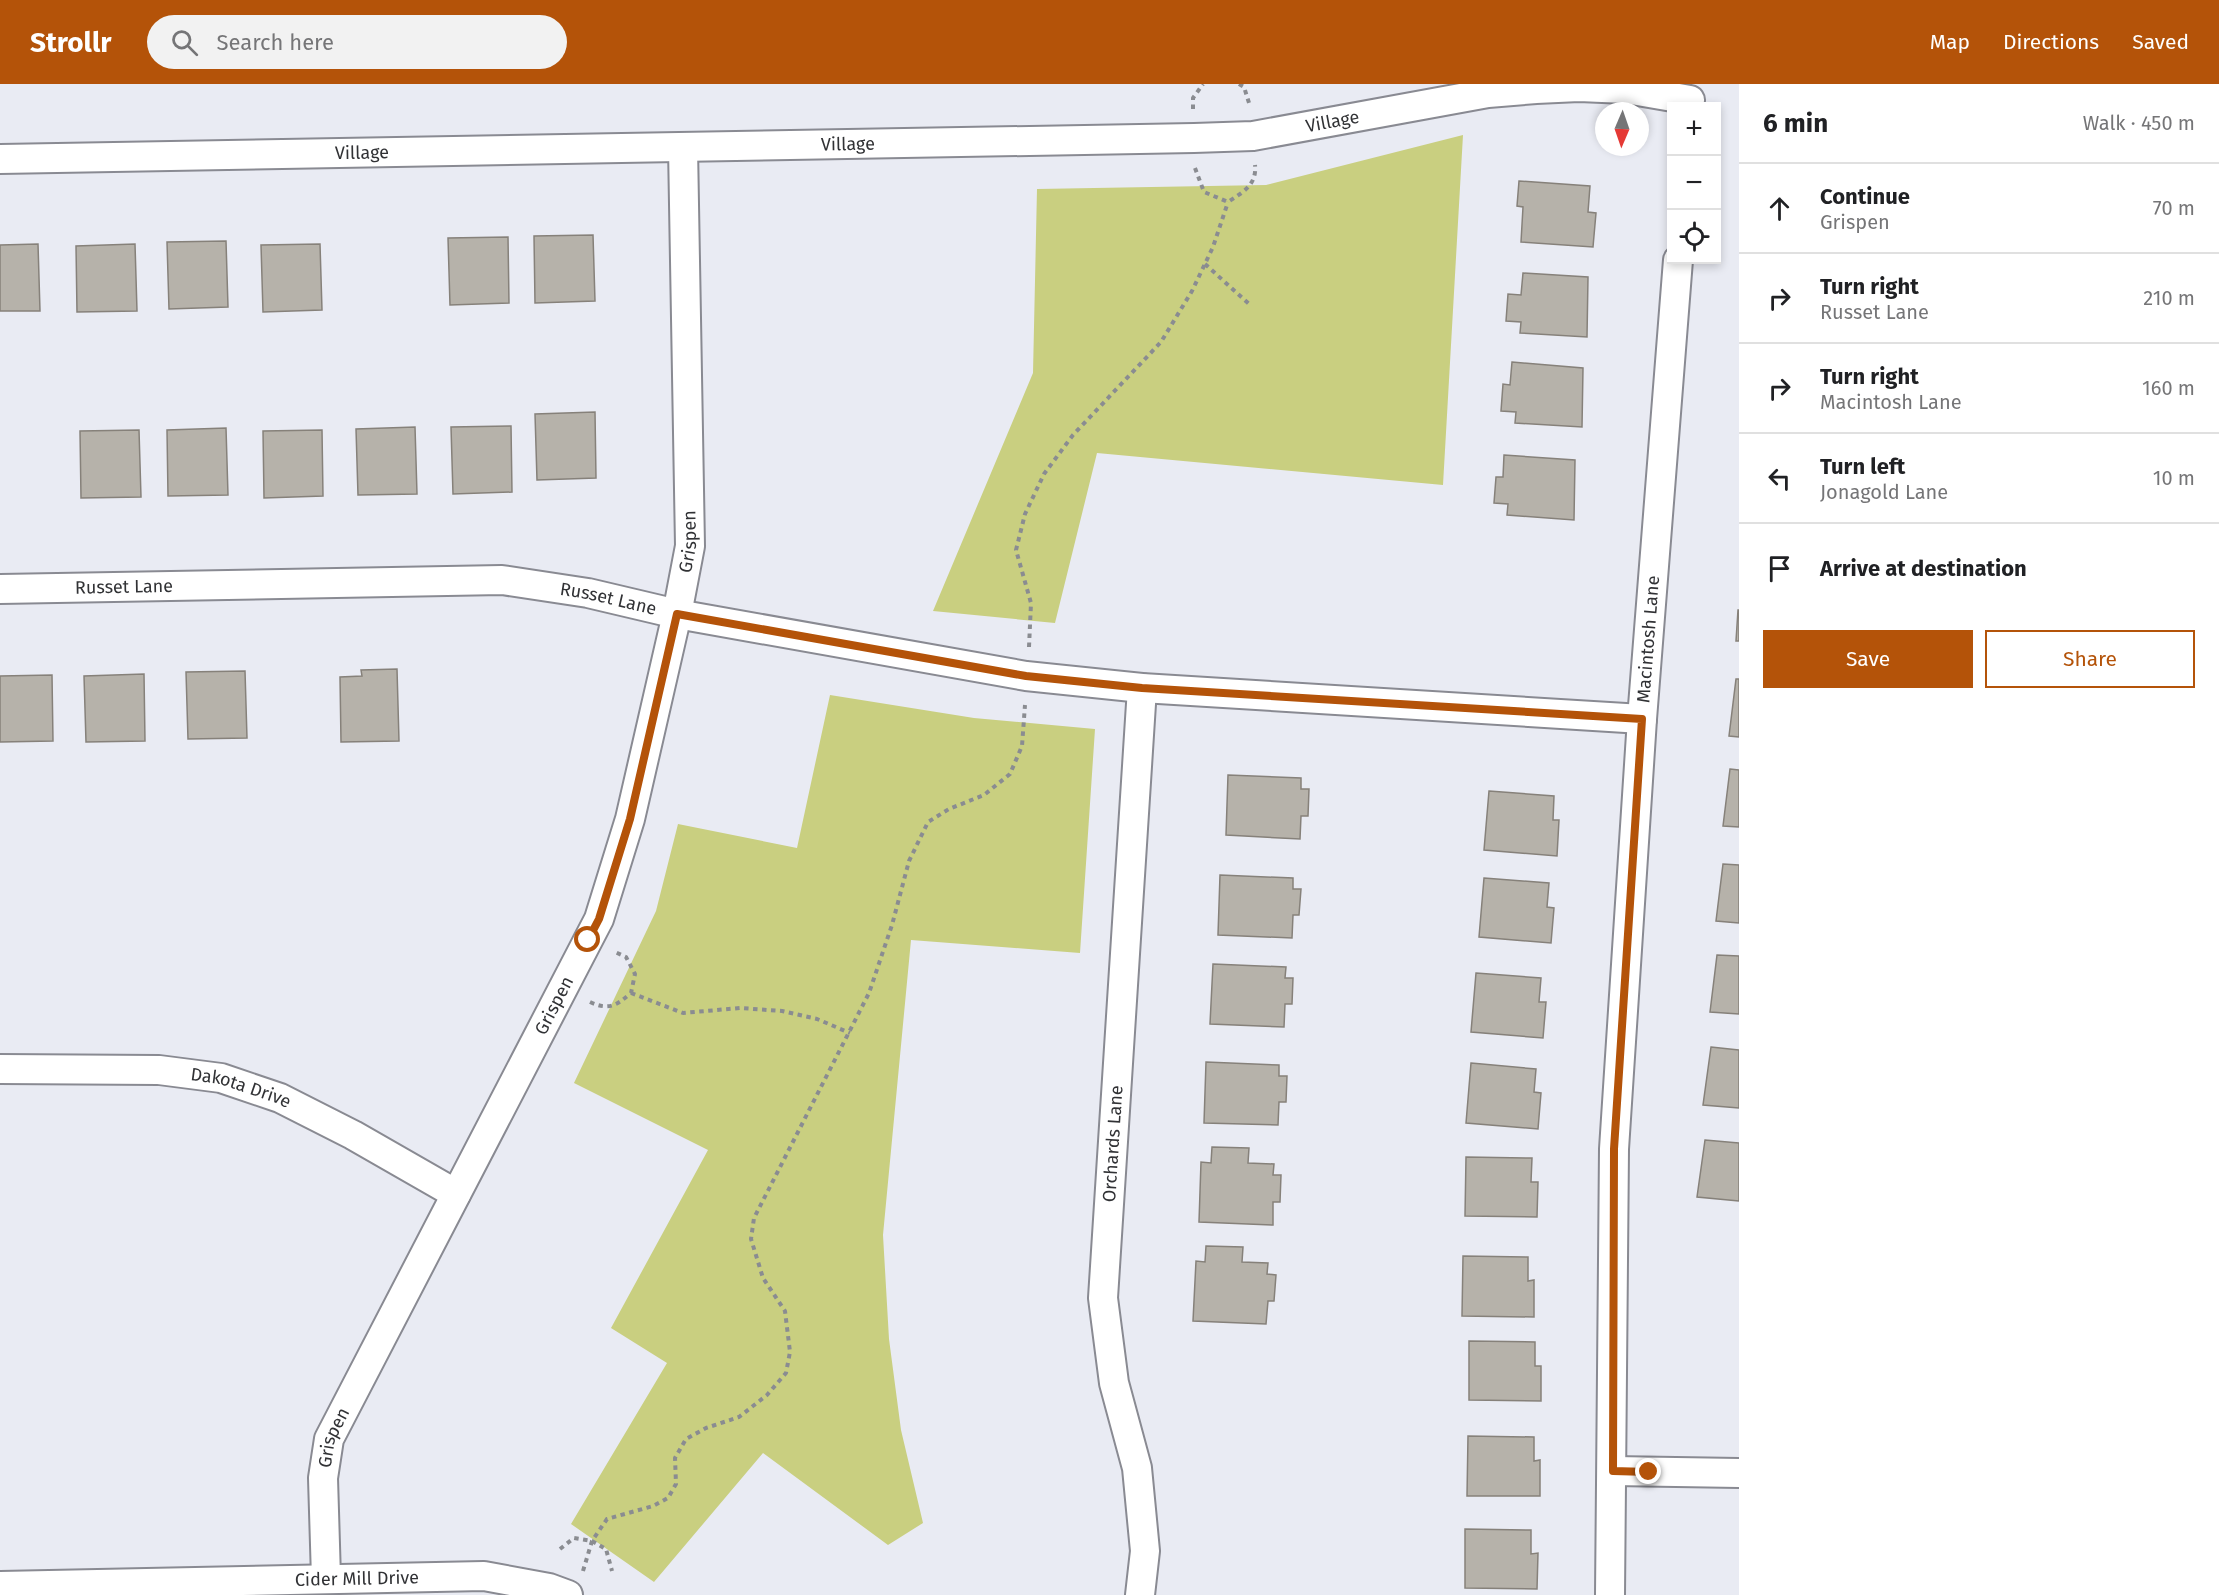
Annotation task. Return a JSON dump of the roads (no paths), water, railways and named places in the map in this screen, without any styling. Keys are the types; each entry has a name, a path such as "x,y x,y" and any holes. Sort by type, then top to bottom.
{"street":[{"name":"Village","path":"0,159 1253,136 1488,93 1579,87 1626,89 1690,97"},
{"name":"Grispen","path":"326,1578 323,1478 329,1438 599,919 630,819 677,614 690,546 683,147"},
{"name":"Macintosh Lane","path":"1610,1595 1613,1471 1614,1149 1642,719 1678,264"},
{"name":"Russet Lane","path":"0,589 502,580 588,593 677,614 1026,676 1142,688 1642,719"},
{"name":"Orchards Lane","path":"1140,1595 1144,1551 1137,1468 1114,1383 1103,1298 1142,688"},
{"name":"Dakota Drive","path":"0,1069 159,1070 221,1078 280,1098 353,1135 456,1194"},
{"path":"1613,1471 1739,1473"},
{"name":"Cider Mill Drive","path":"0,1586 484,1576 549,1588 575,1586"}]}
